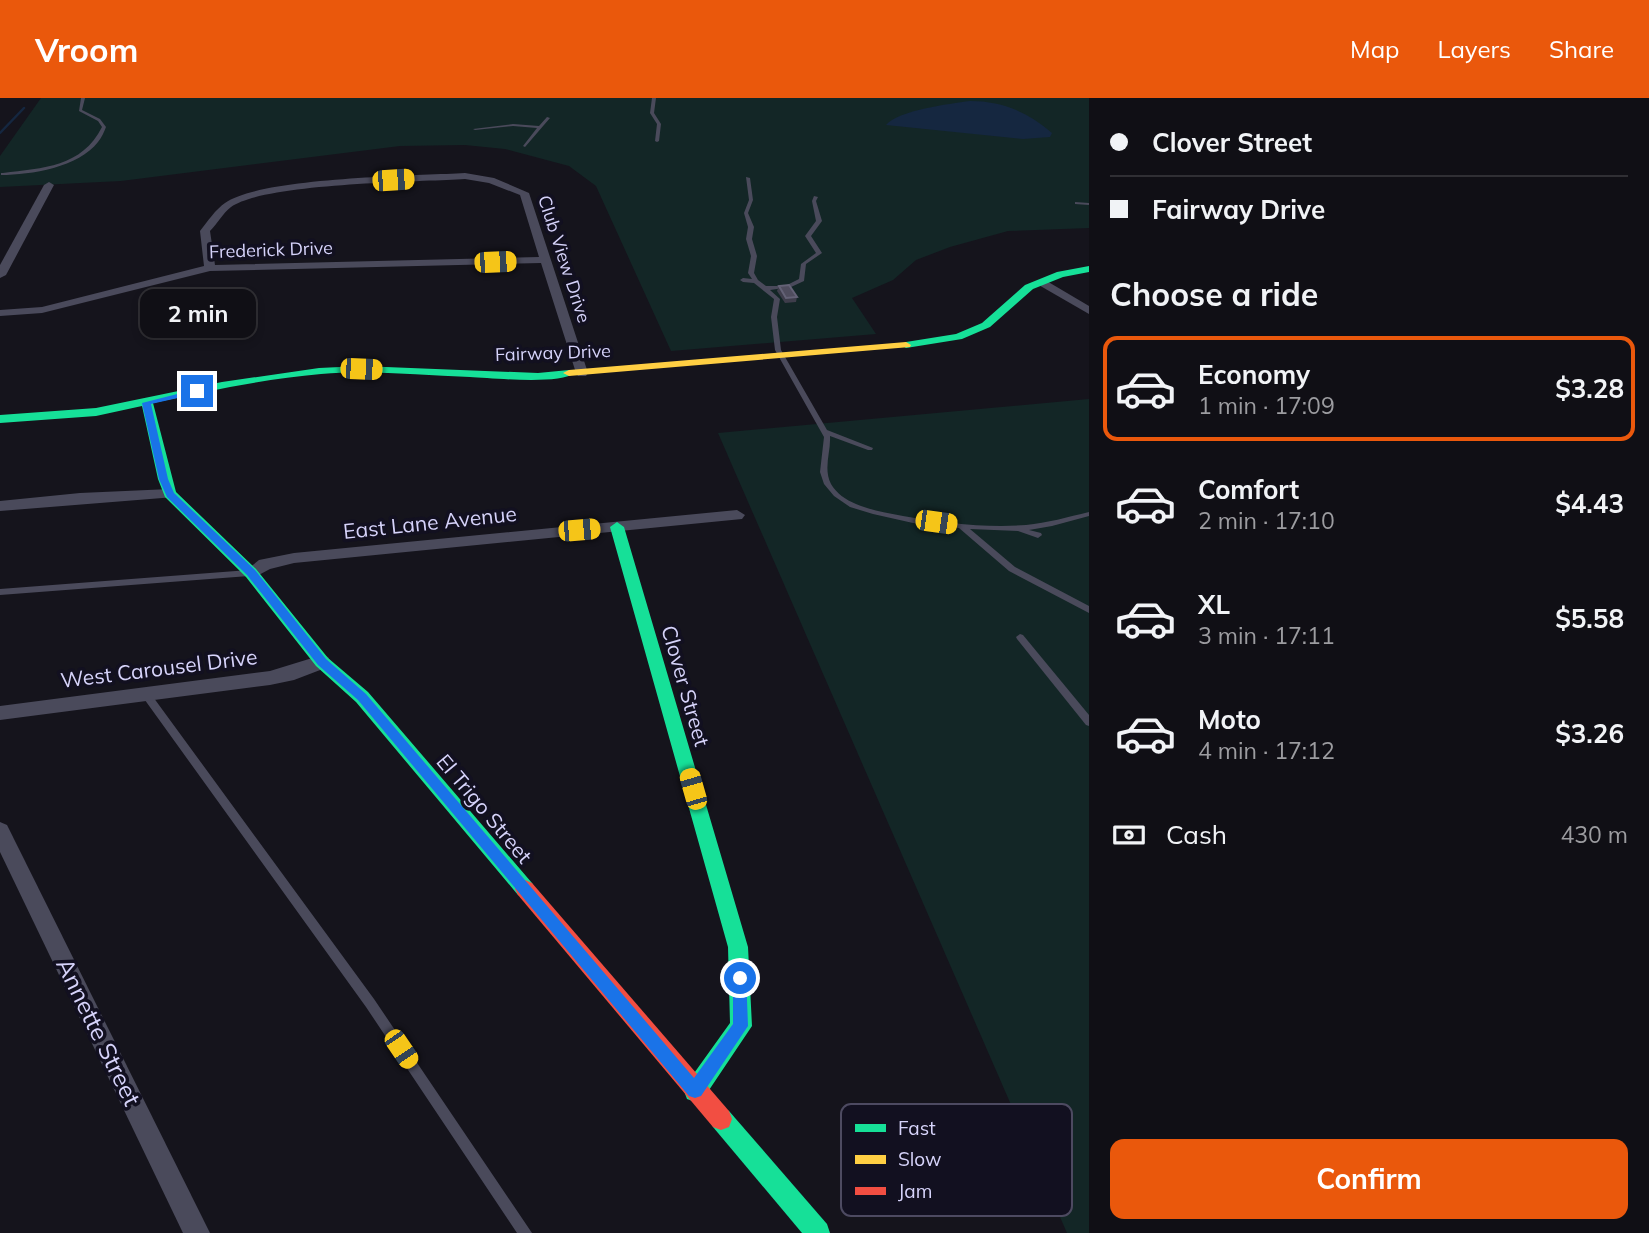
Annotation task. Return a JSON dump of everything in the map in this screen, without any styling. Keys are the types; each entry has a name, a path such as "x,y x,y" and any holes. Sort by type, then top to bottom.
{"street":[{"name":"Club View Drive","path":"210,268 205,231 228,205 248,196 292,187 454,177 491,180 524,193 582,373"},
{"path":"0,275 52,179"},
{"name":"Frederick Drive","path":"0,313 42,310 210,268 547,260"},
{"name":"Fairway Drive","path":"0,419 96,412 222,385 319,371 361,369 538,376 927,344 958,337 986,325 1004,312 1029,286 1061,274 1089,269"},
{"path":"1041,282 1089,311"},
{"name":"El Trigo Street","path":"147,403 164,479 170,494 251,573 322,662 362,697 818,1233"},
{"path":"0,506 80,498 170,494"},
{"name":"East Lane Avenue","path":"251,573 265,564 294,558 737,515"},
{"name":"Clover Street","path":"617,527 738,947 741,1026 695,1090"},
{"name":"West Carousel Drive","path":"0,713 270,678 294,673 322,662"},
{"name":"Annette Street","path":"0,831 197,1233"}],"lane":[{"path":"52,179 58,165 82,155 103,132 103,124 80,110 83,98"},
{"path":"654,98 652,113 659,124 657,141"},
{"path":"525,146 548,118"},
{"path":"475,129 513,125 540,127"},
{"path":"3,174 75,164"},
{"path":"748,178 751,200 746,213 751,227 749,239 754,256 751,273 756,281 777,299 774,334 781,356 827,437 823,460 824,474 829,486 838,496 854,506 886,514 960,525 1016,528 1089,514"},
{"path":"816,197 814,201 819,221 808,236 819,253"},
{"path":"1077,203 1089,204"},
{"path":"766,288 785,288 796,284 802,280 799,268 801,264 819,253 827,253"},
{"path":"743,280 756,281"},
{"path":"824,431 870,449"},
{"path":"960,525 1012,569 1089,610"},
{"path":"1016,528 1038,535"},
{"path":"0,592 251,573"},
{"path":"1020,637 1089,722"},
{"path":"145,693 370,1003 525,1233"}],"green space":[{"path":"41,98 1089,98 1089,228 1008,231 950,247 916,260 893,280 852,298 876,334 671,351 596,186 569,166 505,149 465,145 400,146 121,181 0,187 0,156"},
{"path":"1089,399 1089,1233 1067,1233 1060,1216 1072,1216 1072,1104 1011,1104 718,433"}],"water":[{"path":"970,101 993,103 1014,109 1034,119 1052,133 1050,137 1023,139 886,125 902,115"}],"building":[{"path":"789,285 797,297 786,298 779,286"}],"waterway":[{"path":"0,133 24,108"}],"traffic: fast":[{"path":"906,345 958,337 986,325 1029,287 1061,274 1089,269"},
{"path":"0,419 96,412 222,385 319,371 361,369 538,376 569,373"},
{"path":"147,403 164,479 170,494 251,573 322,662 362,697 525,889"},
{"path":"617,527 738,947 741,1026 695,1091"},
{"path":"721,1119 818,1233"}],"traffic: slow":[{"path":"569,373 906,345"}],"traffic: jam":[{"path":"525,889 721,1119"}],"route":[{"path":"197,391 147,403 164,479 170,494 251,573 322,662 362,697 695,1090 741,1026 740,978"}]}
